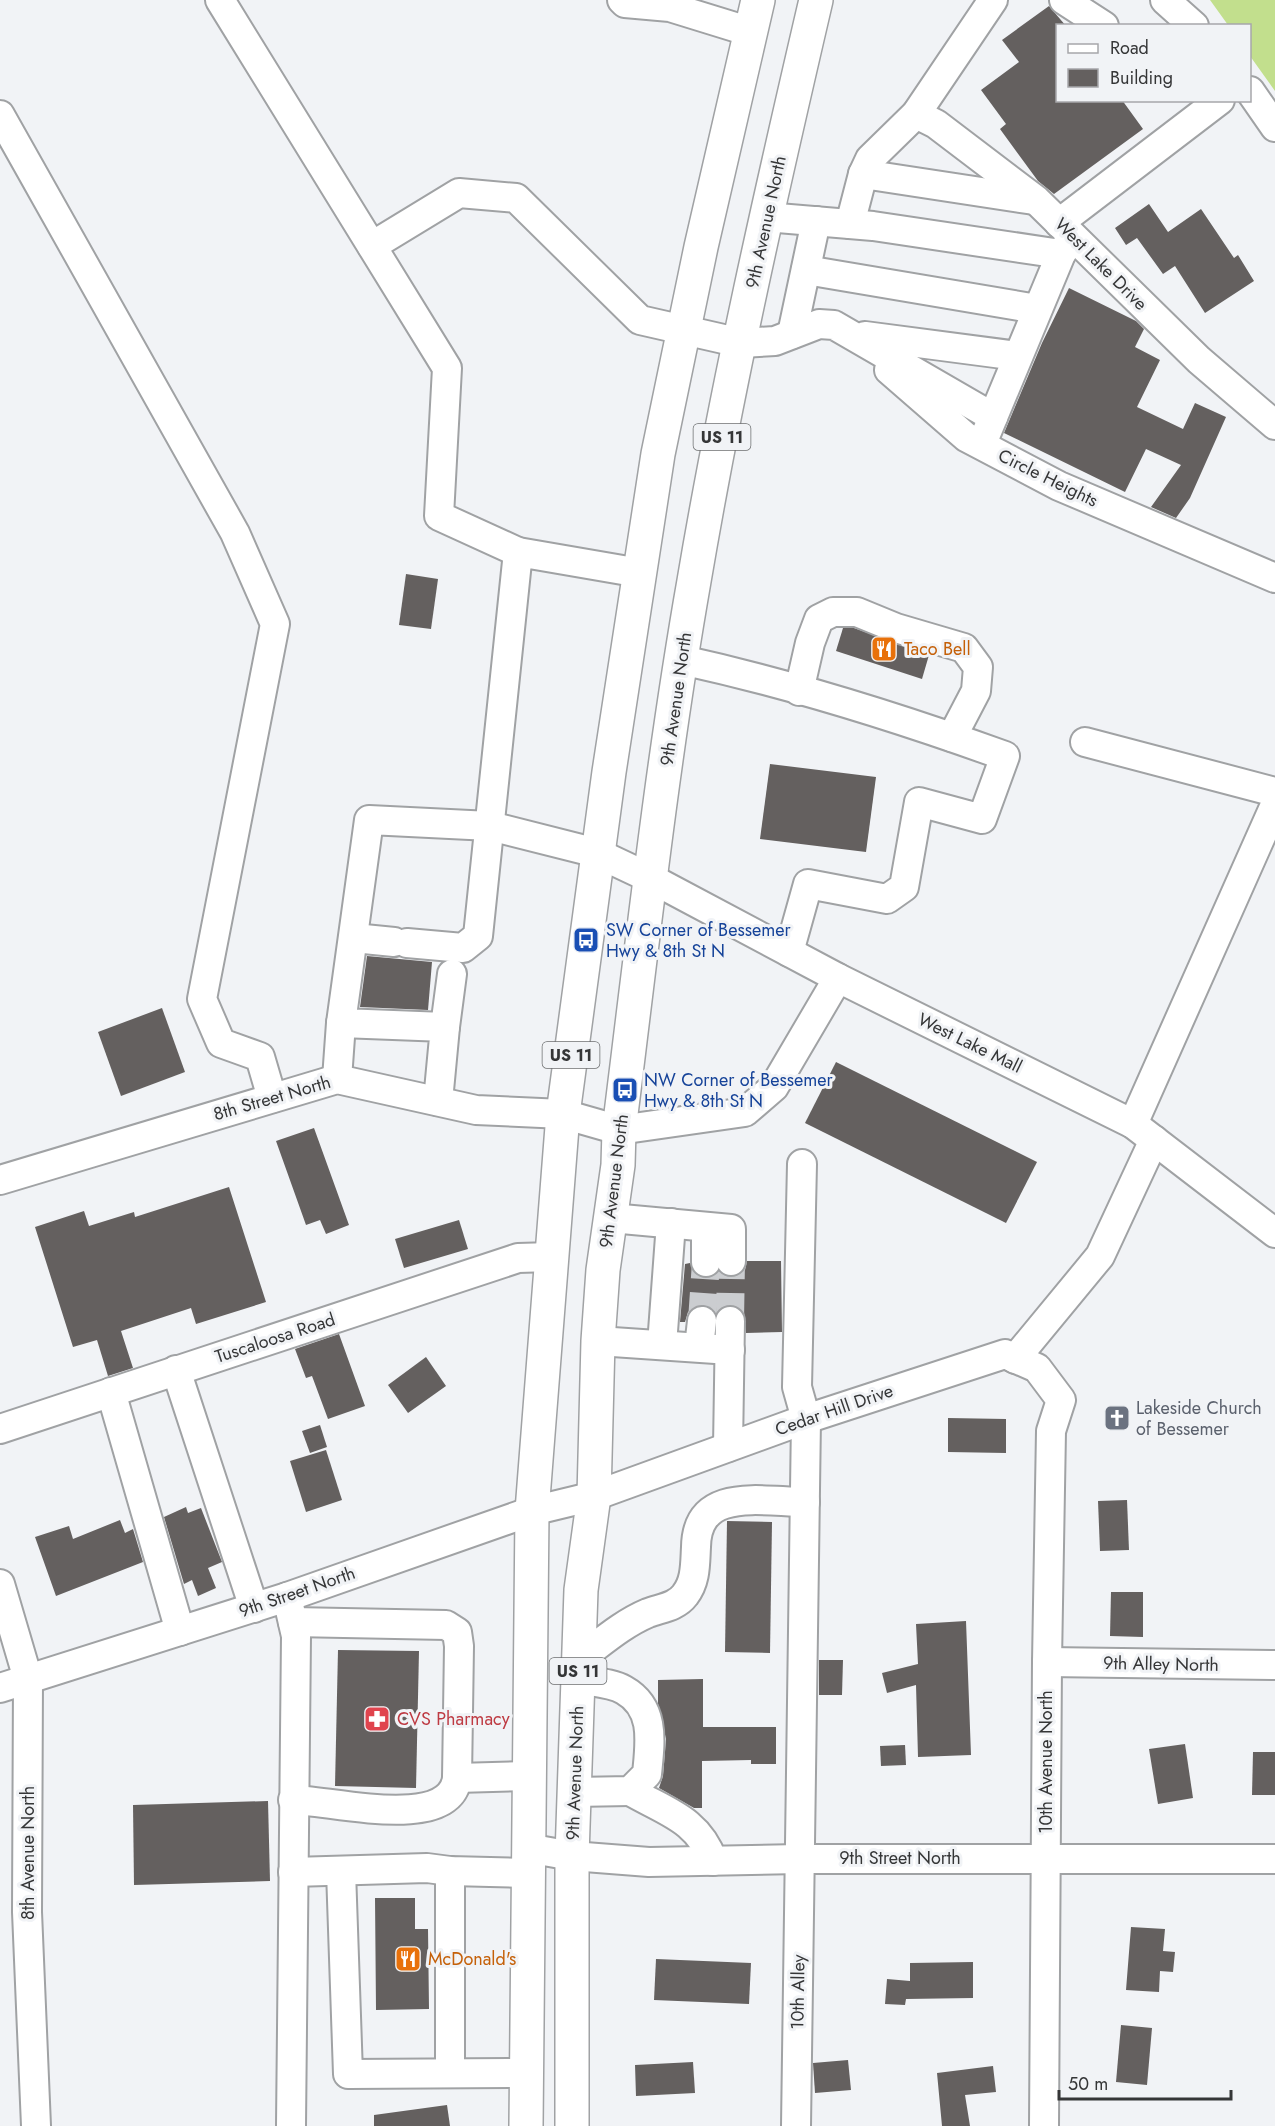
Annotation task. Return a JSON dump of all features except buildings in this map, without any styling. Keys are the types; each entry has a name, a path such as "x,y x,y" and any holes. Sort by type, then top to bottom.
{"main road":[{"name":"US 11","path":"526,2126 532,1511 563,1114 597,854 658,454 758,0"},
{"name":"9th Avenue North","path":"572,2126 572,1856 581,1590 594,1496 598,1341 603,1270 618,1165 619,1130 650,878 694,581 766,217 816,0"}],"street":[{"path":"220,0 447,368 439,516 518,552 640,573"},
{"path":"622,0 625,3 670,4 751,32"},
{"path":"850,224 863,174 870,159 916,114 993,0"},
{"path":"1064,0 1101,24"},
{"path":"1165,0 1192,24"},
{"path":"1251,92 1275,127"},
{"path":"981,446 1064,238 1206,104"},
{"name":"West Lake Drive","path":"916,114 936,124 1036,200 1064,238 1275,425"},
{"path":"0,115 235,533 275,624 202,999 221,1043 260,1057 272,1098"},
{"path":"863,174 1036,200"},
{"path":"372,246 459,193 516,198 640,320 741,343 775,341 819,324 834,325 993,417"},
{"path":"766,217 1064,238"},
{"path":"792,334 816,221"},
{"path":"806,270 1037,309"},
{"path":"848,334 1018,356"},
{"name":"Circle Heights","path":"848,334 966,437 981,446 1059,486 1275,578"},
{"path":"337,1079 341,1023 354,938 463,948 478,936 518,552"},
{"path":"799,691 810,643 819,619 833,612 856,612 896,628 964,648 978,667 976,692 952,737"},
{"path":"682,660 799,691 952,737 1005,756 982,819 918,801 904,886 887,899 807,884 789,952"},
{"path":"1085,742 1275,792"},
{"path":"1015,1359 1100,1256 1143,1132 1275,805"},
{"name":"West Lake Mall","path":"354,938 369,820 490,826 597,854 650,878 838,978 1143,1132 1275,1233"},
{"path":"438,1101 452,974"},
{"path":"619,1130 745,1112 774,1088 838,978"},
{"path":"341,1023 445,1028"},
{"name":"8th Street North","path":"0,1180 337,1079 476,1110 563,1114 619,1130"},
{"name":"10th Alley","path":"796,2126 806,1419 797,1387 802,1164"},
{"path":"610,1218 731,1229 718,1262"},
{"path":"662,1345 671,1223"},
{"name":"Tuscaloosa Road","path":"0,1430 518,1258 551,1257"},
{"path":"728,1447 730,1321"},
{"path":"598,1341 662,1345 701,1334 730,1350"},
{"name":"Cedar Hill Drive","path":"594,1496 806,1419 1005,1354 1015,1359"},
{"name":"10th Avenue North","path":"1015,1359 1037,1368 1061,1400 1051,1431 1044,2126"},
{"path":"176,1370 254,1608"},
{"path":"111,1392 180,1631"},
{"name":"9th Street North","path":"0,1688 254,1608 290,1610 532,1511 594,1496"},
{"path":"630,1791 647,1774 651,1732 642,1706 623,1689 578,1669 627,1624 649,1613 669,1607 683,1598 692,1584 698,1526 705,1513 717,1505 731,1502 805,1502"},
{"name":"8th Avenue North","path":"0,1584 28,1679 27,1912 36,2126"},
{"path":"291,2126 293,1872 296,1636 290,1610 432,1623 447,1625 457,1632 459,1646 457,1778 451,1795 437,1804 422,1808 353,1807 312,1800 294,1800"},
{"name":"9th Alley North","path":"1047,1662 1275,1665"},
{"path":"457,1778 528,1776"},
{"path":"574,1792 630,1791 690,1823 708,1846 713,1861"},
{"name":"9th Street North","path":"293,1872 427,1868 450,1871 572,1856 649,1862 800,1859 1275,1859"},
{"path":"341,1871 348,2074 526,2073"},
{"path":"450,1871 450,2073"}],"green space":[{"path":"1210,0 1275,0 1275,91 1251,57 1251,24 1227,24"}],"tunnel":[{"path":"730,1321 731,1261"},
{"path":"702,1321 706,1262"}],"place":[{"name":"Taco Bell","path":"884,649"},
{"name":"SW Corner of Bessemer Hwy & 8th St N","path":"586,940"},
{"name":"NW Corner of Bessemer Hwy & 8th St N","path":"625,1090"},
{"name":"Lakeside Church of Bessemer","path":"1117,1418"},
{"name":"CVS Pharmacy","path":"377,1719"},
{"name":"McDonald's","path":"408,1959"}]}
